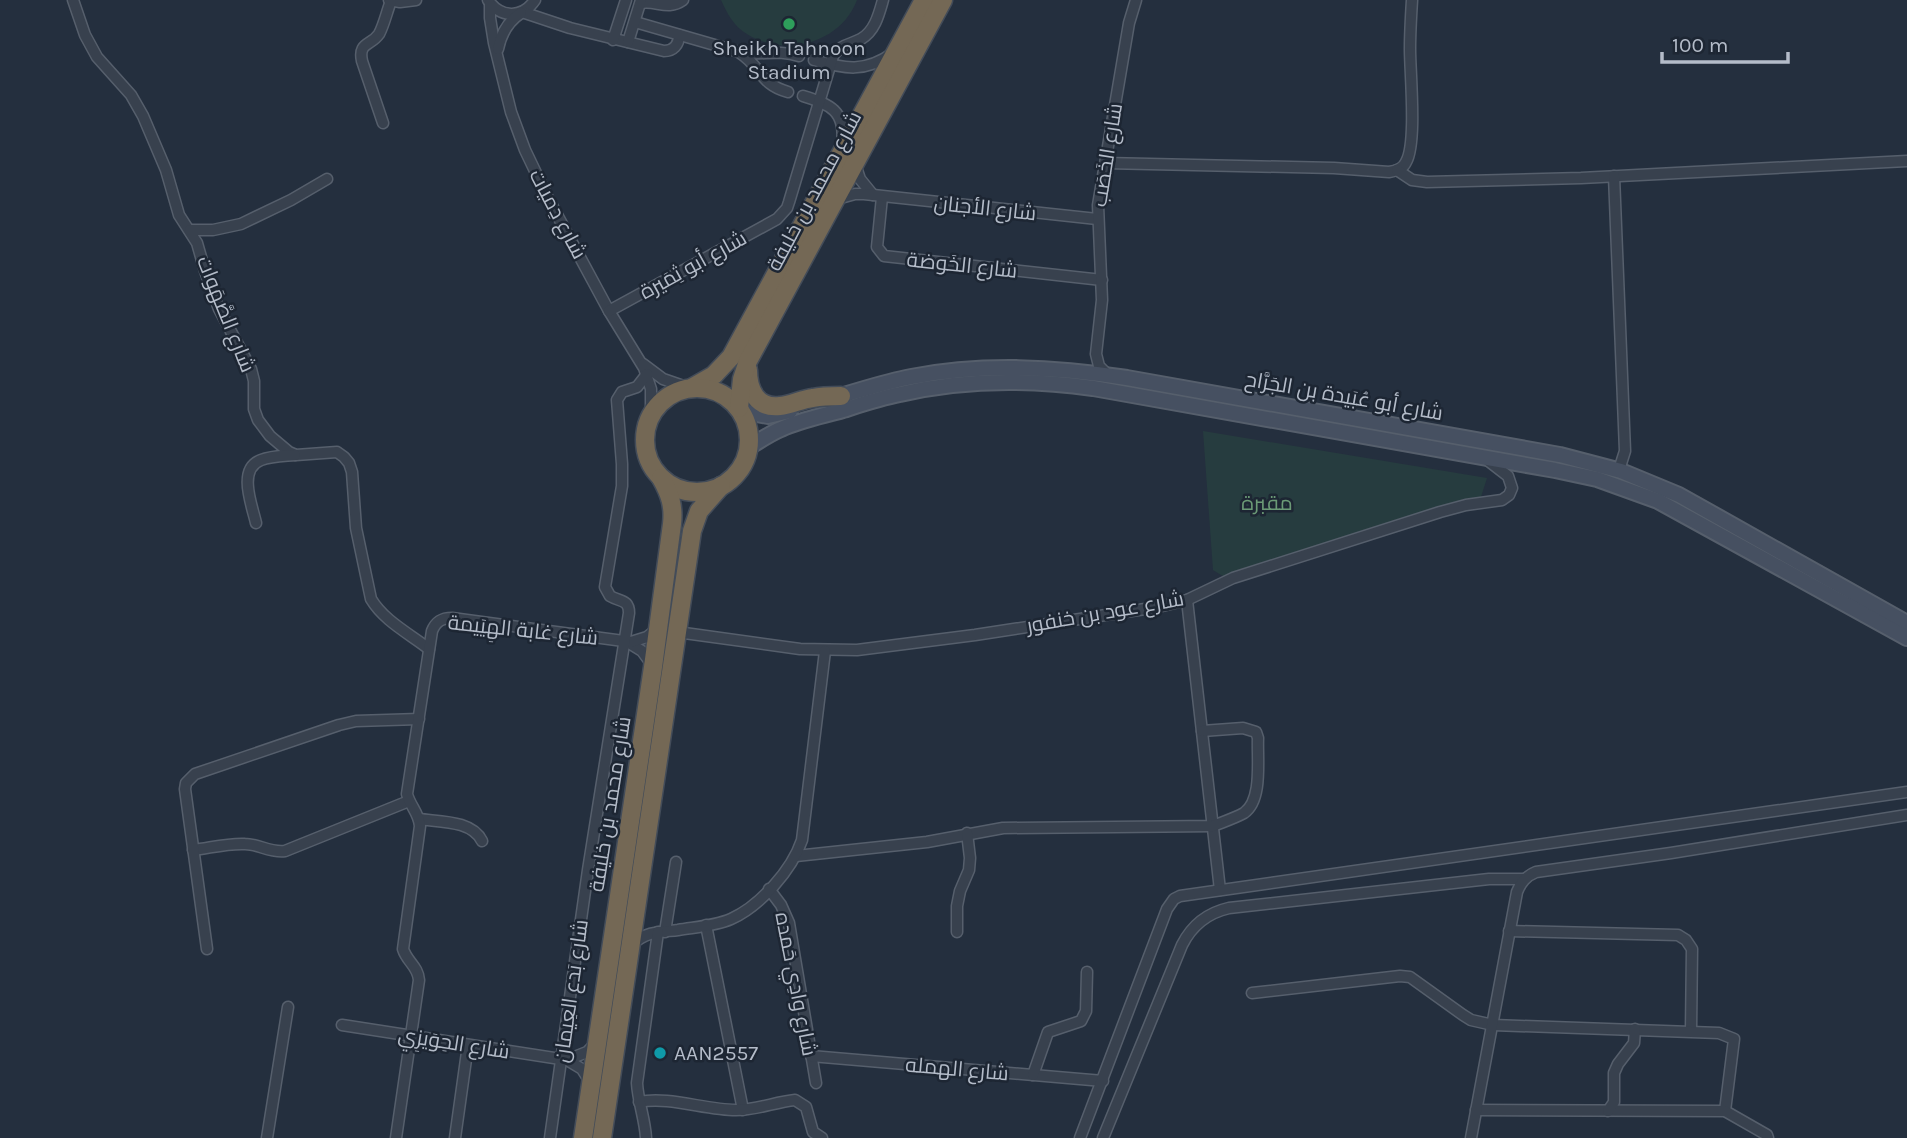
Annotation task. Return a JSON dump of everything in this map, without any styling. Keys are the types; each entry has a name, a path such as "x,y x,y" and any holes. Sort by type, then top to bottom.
{"highway":[{"name":"شارع محمد بن خليفة","path":"691,388 714,375 731,357 924,0"},
{"name":"شارع محمد بن خليفة","path":"740,410 742,379 748,361 943,0"},
{"path":"748,361 750,389 759,401 765,404 779,406 815,397 841,396"},
{"path":"706,388 730,399 740,410 749,435 745,460 731,480 721,486 690,492 674,487 661,478 650,464 644,447 645,429 651,413 661,401 674,392 706,388"},
{"name":"شارع محمد بن خليفة","path":"583,1138 674,511 661,478"},
{"name":"شارع محمد بن خليفة","path":"602,1138 687,560 695,521 705,502 721,486"}],"main road":[{"name":"شارع أبو عُبَيدة بن الجَرَّاح","path":"740,410 768,416 889,382 949,371 1007,367 1108,375 1560,455 1619,470 1679,495 1907,623"},
{"name":"شارع أبو عُبَيدة بن الجَرَّاح","path":"748,448 789,425 887,397 955,384 1010,381 1093,388 1597,479 1658,501 1907,638"}],"street":[{"name":"شارع الصَّهَوات","path":"73,0 85,35 97,57 131,94 139,108 166,170 179,215 197,243 219,309 251,369 254,409 258,420 276,442 296,455"},
{"path":"383,123 361,52 379,33 390,1 416,0"},
{"path":"497,57 503,31 535,0"},
{"path":"613,40 625,0"},
{"path":"628,42 641,1 650,0 671,5 682,0"},
{"path":"829,64 842,45 857,41 868,34 883,0"},
{"name":"شارع الخَصَب","path":"1096,354 1102,310 1097,219 1129,23 1136,0"},
{"path":"1105,163 1334,168 1389,172 1397,170 1407,161 1411,136 1412,0"},
{"path":"487,2 504,13 522,13 613,40 668,51 678,44 679,35"},
{"name":"شارع دِميات","path":"487,2 497,57 524,150 609,311 646,374 652,397 651,413"},
{"path":"635,22 739,52 785,52 799,56"},
{"path":"841,151 843,130 827,100 828,83 840,73 880,61 898,48"},
{"path":"739,52 753,63 774,88 788,92"},
{"path":"763,77 763,64 771,52"},
{"path":"814,60 839,67 857,68"},
{"name":"شارع أبو ثِمَيرة","path":"609,311 782,214 789,202 829,64"},
{"path":"803,96 831,107"},
{"path":"1397,170 1412,180 1427,182 1614,176 1907,161"},
{"path":"855,164 860,179 878,196"},
{"path":"1614,176 1625,440 1625,451 1619,470"},
{"path":"190,230 213,230 241,225 327,179"},
{"name":"شارع الأجنان","path":"837,199 855,194 1097,219"},
{"name":"شارع الخَوضة","path":"878,196 877,247 884,256 1102,280"},
{"path":"1077,371 1088,364 1096,354"},
{"path":"1096,354 1100,366 1108,375"},
{"name":"شارع دِميات","path":"640,362 663,379 691,388"},
{"name":"شارع بَدع العِيمان","path":"550,1138 564,1059 588,870 629,613 628,605 610,596 605,587 622,486 617,404 620,395 637,387 646,374"},
{"path":"256,523 247,480 250,468 260,460 332,451 341,454 352,472 356,528 371,599 387,618 429,649"},
{"name":"شارع عود بن خنفور","path":"677,632 825,651 857,650 1158,607 1187,600 1233,578 1440,512 1502,500 1509,495 1511,482 1508,476 1483,457"},
{"path":"1187,600 1220,890"},
{"name":"شارع غابة الهِيَيمة","path":"409,801 408,786 429,649 435,625 439,620 446,618 625,642 636,642 647,637 659,626"},
{"name":"شارع غابة الهِيَيمة","path":"625,642 642,651 653,667"},
{"path":"628,950 640,937 731,919 744,912 784,873 796,856 802,840 825,651"},
{"path":"207,949 185,789 190,777 339,725 356,721 419,719"},
{"path":"796,856 927,842 1003,828 1213,826 1244,813 1254,804 1258,738 1256,733 1243,728 1202,731"},
{"path":"1080,1138 1170,904 1180,896 1907,792"},
{"path":"193,850 250,844 270,851 285,851 409,801 417,813 419,826 402,943 405,955 416,967 419,980 396,1138"},
{"path":"1471,1138 1509,931 1517,892 1524,879 1536,872 1907,815"},
{"path":"419,819 470,828 482,841"},
{"path":"957,932 957,906 969,870 967,833"},
{"path":"646,1138 637,1083 676,862"},
{"path":"1102,1138 1182,944 1192,929 1205,918 1229,908 1489,879 1524,879"},
{"name":"شارع وادِي حَمده","path":"769,889 781,905 789,923 816,1083"},
{"path":"634,913 638,923 662,932"},
{"path":"706,925 743,1110"},
{"path":"1509,931 1678,935 1686,940 1692,949 1691,1031"},
{"path":"1033,1075 1048,1032 1081,1021 1086,1011 1087,972"},
{"path":"1252,993 1400,976 1410,977 1471,1020 1493,1025 1719,1032 1734,1039 1725,1111"},
{"path":"267,1138 288,1007"},
{"name":"شارع الحِوَيزِي","path":"342,1026 564,1059"},
{"path":"1608,1111 1614,1102 1614,1073 1634,1043 1635,1029"},
{"path":"564,1059 587,1052 597,1043"},
{"path":"454,1138 468,1045"},
{"name":"شارع الهمله","path":"811,1056 1102,1081"},
{"path":"564,1059 578,1065 591,1085"},
{"path":"639,1102 655,1101 743,1110 795,1100 806,1107 813,1132 822,1138"},
{"path":"1476,1110 1725,1111 1768,1138"}],"green space":[{"name":"Sheikh Tahnoon Stadium","path":"721,0 857,0 849,15 825,36 810,42 778,45 742,31 728,15"},
{"name":"مقبرة","path":"1203,431 1487,478 1481,497 1226,578 1213,570"}],"place":[{"name":"Sheikh Tahnoon Stadium","path":"789,24"},
{"name":"AAN2557","path":"660,1053"}]}
